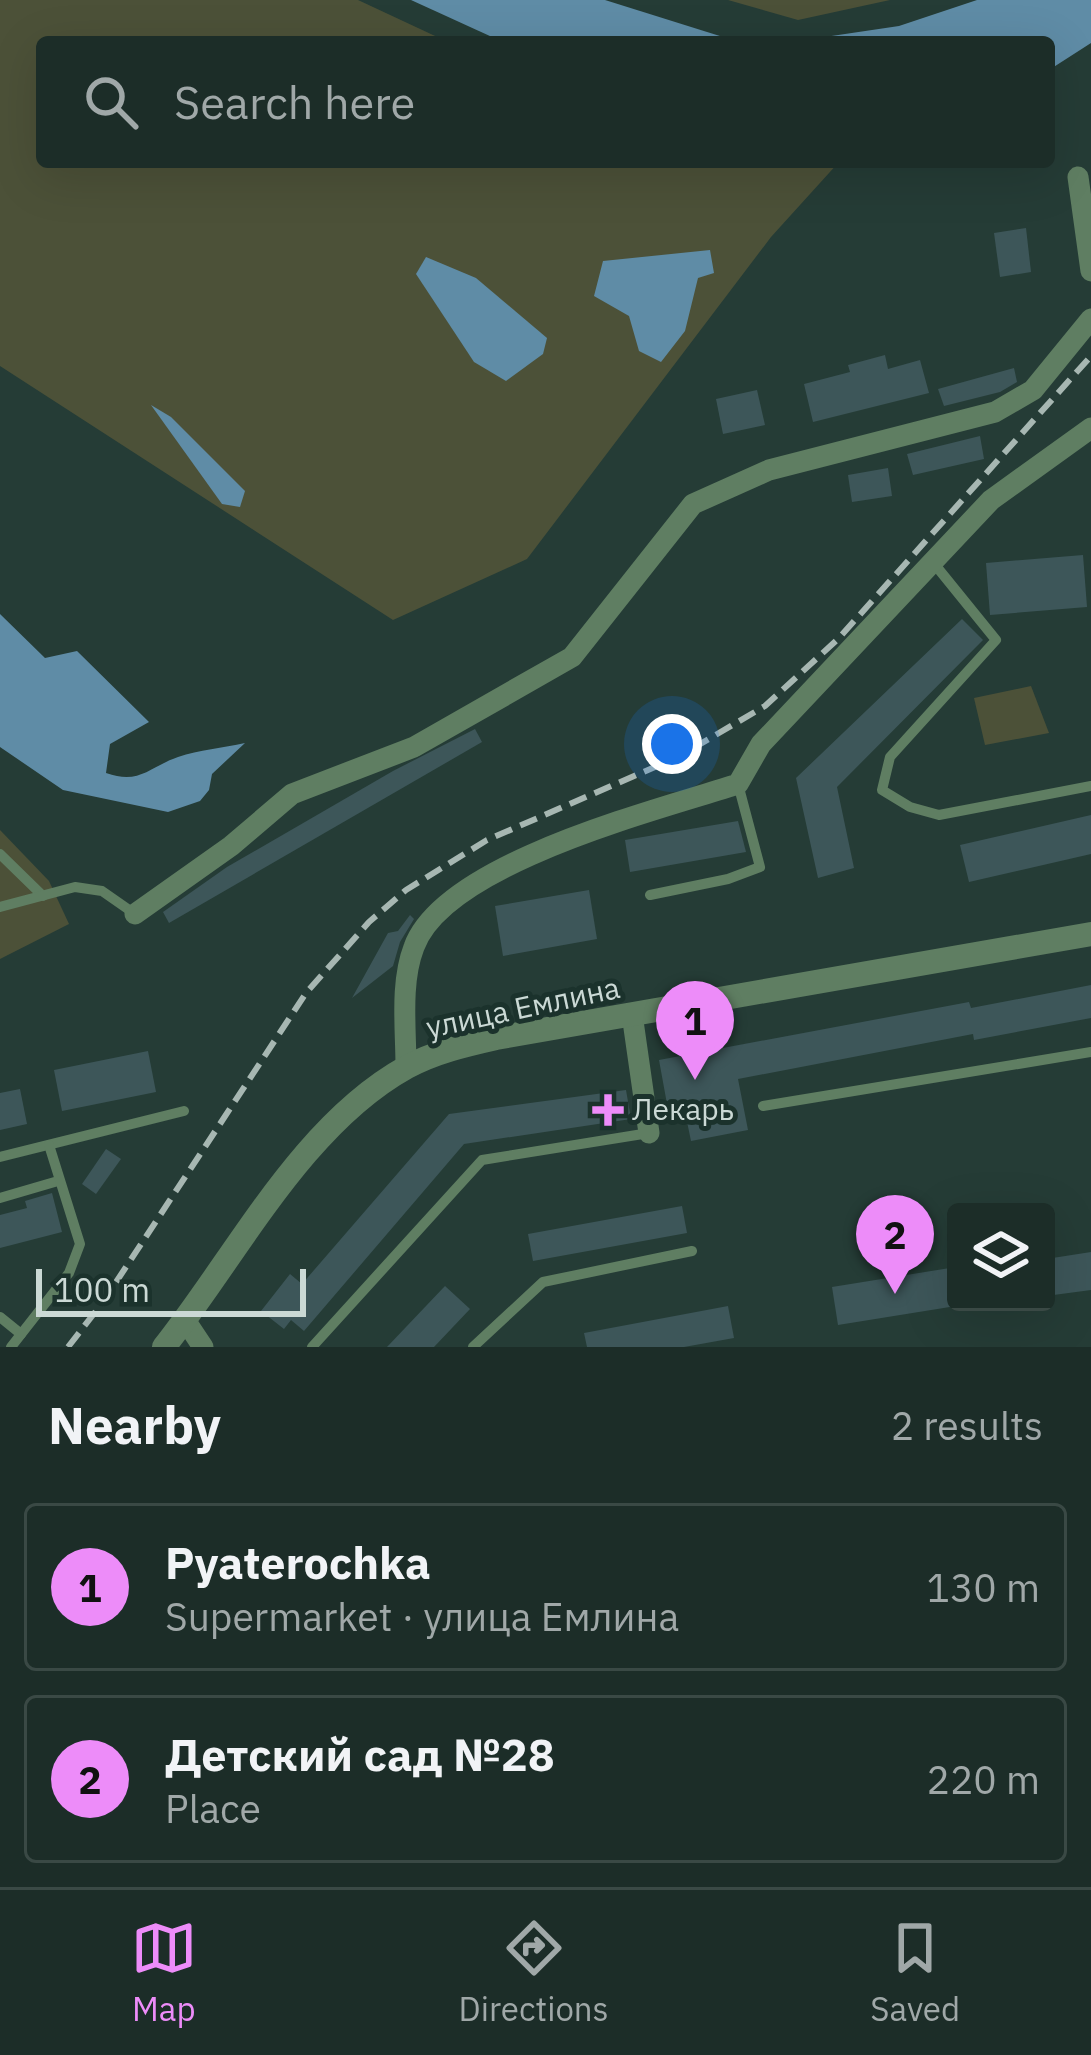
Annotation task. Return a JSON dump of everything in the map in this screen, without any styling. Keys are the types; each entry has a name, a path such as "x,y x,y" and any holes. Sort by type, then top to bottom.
{"street":[{"path":"1078,177 1091,271"},
{"path":"135,914 292,794 414,747 572,657 693,504 769,470 995,412 1033,390 1091,319"},
{"path":"406,1067 407,985 414,945 442,908 532,851 738,784 761,743 992,500 1091,430"},
{"name":"улица Емлина","path":"164,1347 322,1136 363,1098 430,1055 496,1038 1091,934"},
{"path":"632,1014 649,1133"},
{"path":"185,1320 203,1347"}],"lane":[{"path":"932,561 996,640 890,757 882,790 910,808 939,815 1091,786"},
{"path":"650,896 760,867 738,784"},
{"path":"0,854 43,896"},
{"path":"0,907 75,887 102,891 135,914"},
{"path":"763,1106 1091,1052"},
{"path":"0,1156 184,1111"},
{"path":"312,1347 482,1160 649,1133"},
{"path":"10,1347 69,1273 80,1244 49,1145"},
{"path":"0,1198 58,1181"},
{"path":"473,1347 543,1282 692,1251"},
{"path":"0,1317 21,1334"}],"green space":[{"path":"0,0 358,0 435,36 36,36 36,168 834,168 771,237 527,559 393,620 0,366"},
{"path":"728,0 890,0 798,20"},
{"path":"1031,686 1049,733 985,745 974,698"},
{"path":"0,830 49,881 69,924 0,959"}],"water":[{"path":"411,0 605,0 720,36 490,36"},
{"path":"977,0 1091,0 1091,43 1055,66 1055,36 832,36 899,26"},
{"path":"710,250 714,273 698,278 685,331 661,362 639,351 629,316 594,296 603,261"},
{"path":"426,257 476,278 547,338 543,354 506,381 474,362 416,274"},
{"path":"151,405 171,417 245,491 240,507 222,504"},
{"path":"0,614 45,658 77,651 149,722 110,744 106,773 136,776 178,757 245,743 212,774 209,790 200,801 168,812 63,790 0,747"}],"building":[{"path":"1026,228 1031,272 1000,277 994,233"},
{"path":"885,355 888,369 920,360 929,393 813,422 804,384 850,372 848,365"},
{"path":"1014,368 1017,382 1000,392 944,406 938,389"},
{"path":"757,390 765,425 723,434 716,399"},
{"path":"980,436 984,459 913,475 907,454"},
{"path":"888,468 892,496 852,502 848,475"},
{"path":"1083,555 1087,607 990,615 986,563"},
{"path":"962,619 983,640 837,787 854,868 818,878 796,778"},
{"path":"475,729 482,742 169,923 163,912 227,867"},
{"path":"1091,815 1091,854 969,882 960,845"},
{"path":"738,821 746,852 630,872 625,840"},
{"path":"589,890 597,939 503,956 495,906"},
{"path":"410,915 414,919 393,966 352,998 388,933 398,931"},
{"path":"1091,985 1091,1018 974,1040 973,1034 738,1079 748,1130 691,1141 685,1112 669,1115 659,1060 969,1002 971,1008"},
{"path":"148,1051 156,1092 62,1111 54,1070"},
{"path":"20,1089 27,1124 0,1130 0,1093"},
{"path":"626,1090 631,1119 464,1144 304,1331 291,1320 284,1329 261,1311 290,1274 302,1284 449,1114"},
{"path":"106,1149 121,1159 96,1194 82,1184"},
{"path":"52,1193 62,1232 0,1248 0,1215 27,1208 25,1201"},
{"path":"682,1206 687,1233 533,1261 528,1234"},
{"path":"1091,1252 1091,1290 1055,1295 1055,1258"},
{"path":"947,1268 947,1307 838,1325 832,1287"},
{"path":"445,1286 470,1309 434,1347 387,1347"},
{"path":"728,1306 734,1338 684,1347 587,1347 584,1333"}],"railway":[{"path":"68,1347 103,1302 306,993 369,922 406,890 487,840 678,757 765,706 839,638 1091,356"}],"place":[{"name":"Pyaterochka","path":"695,1080"},
{"name":"Лекарь","path":"608,1110"},
{"name":"Детский сад №28","path":"895,1294"}]}
